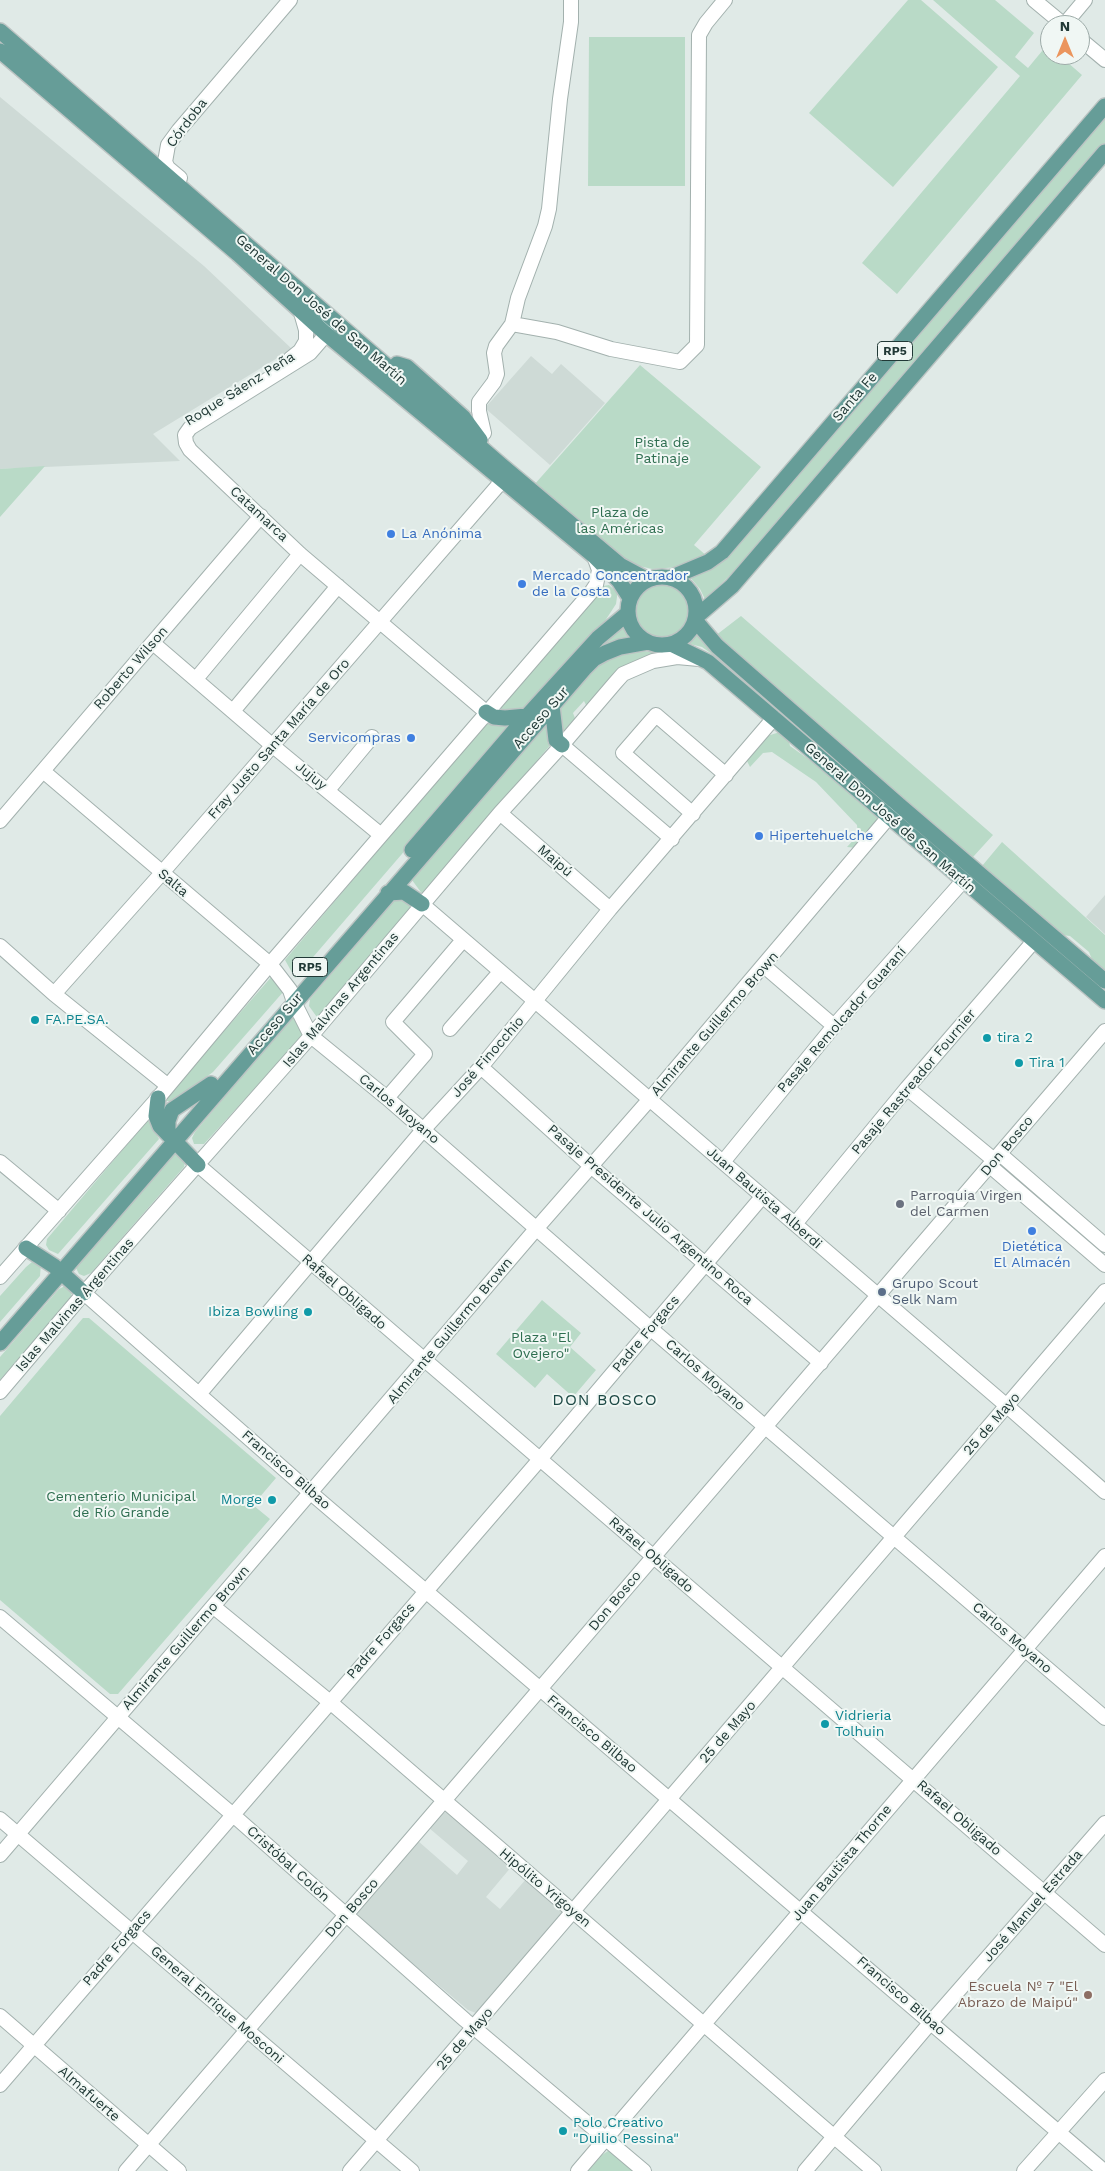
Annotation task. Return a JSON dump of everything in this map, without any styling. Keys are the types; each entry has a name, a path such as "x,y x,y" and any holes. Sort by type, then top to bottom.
{"main road":[{"name":"General Don José de San Martín","path":"0,31 151,160 329,317 387,375 502,482 594,556 619,582 629,606"},
{"name":"General Don José de San Martín","path":"0,51 325,332 387,375 490,456 620,565 648,580"},
{"name":"Santa Fe","path":"670,578 708,562 722,552 1105,106"},
{"name":"RP5","path":"648,642 663,645 671,644 687,634 696,619 732,586 1105,152"},
{"path":"387,375 397,364 407,367 463,417 490,456"},
{"name":"RP5","path":"629,606 640,584 662,577 670,578"},
{"path":"670,578 684,585 693,597 696,607 696,619"},
{"path":"629,606 634,630 648,642"},
{"name":"Acceso Sur","path":"0,1343 58,1269 292,996 527,716 629,606"},
{"name":"General Don José de San Martín","path":"696,619 717,646 899,805 1105,980"},
{"name":"Acceso Sur","path":"171,1137 211,1084 388,893 594,658 620,647 648,642"},
{"name":"General Don José de San Martín","path":"671,644 708,662 1105,1001"},
{"path":"552,706 556,740 562,745"},
{"path":"486,712 494,717 527,716"},
{"path":"388,893 404,892 422,904"},
{"path":"158,1098 156,1116 160,1126 198,1165"},
{"path":"26,1248 58,1269 84,1293"},
{"name":"Acceso Sur","path":"0,1329 58,1269"}],"street":[{"name":"Córdoba","path":"220,222 201,196 168,168 165,162 168,145 290,0"},
{"path":"476,435 484,433 478,411 478,402 494,382 497,374 494,353 496,346 512,324 518,298 545,226 549,209 560,99 571,22 571,0"},
{"path":"512,324 557,332 611,349 680,362 697,345 699,35 724,0"},
{"path":"1034,0 1052,15"},
{"path":"1072,15 1085,0"},
{"path":"1090,47 1105,60"},
{"name":"Córdoba","path":"151,160 156,151 211,92"},
{"path":"151,160 151,180"},
{"name":"Roque Sáenz Peña","path":"300,310 307,336 300,351 182,426 177,431 180,439 190,428 310,353 320,344 329,317"},
{"name":"Catamarca","path":"180,439 300,554 486,712"},
{"name":"Catamarca","path":"180,439 181,451 244,511 247,522 238,542"},
{"name":"Fray Justo Santa María de Oro","path":"54,994 273,746 502,482"},
{"name":"Roberto Wilson","path":"0,821 261,516"},
{"path":"196,679 300,554"},
{"path":"0,1278 158,1098 270,964 596,585 599,570 594,556"},
{"path":"232,711 338,586"},
{"name":"Jujuy","path":"153,643 381,835"},
{"name":"Islas Malvinas Argentinas","path":"0,1392 84,1293 311,1036 500,813 624,674 642,664 664,658 698,659 708,662"},
{"path":"693,814 623,753 656,715 726,775"},
{"name":"José Finocchio","path":"200,1394 424,1130 481,1067 610,909 774,718"},
{"path":"328,790 372,737"},
{"path":"562,745 672,839"},
{"name":"Salta","path":"42,771 161,874 270,964 292,996"},
{"name":"Almirante Guillermo Brown","path":"0,1855 536,1229 764,966 899,805"},
{"name":"Maipú","path":"500,813 610,909"},
{"name":"Pasaje Remolcador Guaraní","path":"723,1162 834,1026 963,881"},
{"name":"Juan Bautista Alberdi","path":"422,904 1105,1492"},
{"path":"387,1098 425,1054 393,1022 463,940"},
{"name":"Pasaje Rastreador Fournier","path":"795,1224 907,1088 1034,941"},
{"path":"0,946 54,994 167,1086"},
{"path":"764,966 834,1026"},
{"path":"450,1029 500,972"},
{"name":"Carlos Moyano","path":"292,996 311,1036 387,1098 650,1328 1105,1718"},
{"name":"Don Bosco","path":"126,2171 1105,1031"},
{"name":"Pasaje Presidente Julio Argentino Roca","path":"481,1067 592,1166 820,1363"},
{"path":"907,1088 995,1160 1105,1244"},
{"path":"995,1160 1105,1265"},
{"path":"0,1162 59,1211"},
{"name":"Rafael Obligado","path":"198,1165 424,1361 541,1458 652,1557 784,1668 1105,1946"},
{"name":"Padre Forgacs","path":"0,2085 425,1590 541,1458 762,1197"},
{"name":"25 de Mayo","path":"350,2171 784,1668 1105,1291"},
{"name":"Francisco Bilbao","path":"84,1293 311,1493 1104,2171"},
{"name":"Juan Bautista Thorne","path":"578,2171 1105,1556"},
{"name":"Hipólito Yrigoyen","path":"214,1607 330,1702 874,2171"},
{"name":"Cristóbal Colón","path":"0,1618 232,1814 555,2097 644,2171"},
{"name":"General Enrique Mosconi","path":"0,1820 412,2171"},
{"name":"José Manuel Estrada","path":"805,2171 931,2022 1105,1823"},
{"name":"Almafuerte","path":"0,2016 179,2171"},
{"path":"1024,2171 1105,2080"}],"shaded area":[{"path":"0,97 204,266 292,349 153,434 180,461 0,469"},
{"path":"531,356 552,374 561,364 605,403 550,465 485,408"},
{"path":"1105,895 1105,934 1086,917"},
{"path":"446,1812 512,1866 486,1897 500,1909 527,1878 562,1911 562,1914 476,2013 468,2010 361,1920 357,1913 418,1841 457,1875 468,1861 429,1828 442,1813"}],"green space":[{"path":"908,0 921,0 998,67 893,187 809,113"},
{"path":"933,0 995,0 1034,33 1015,57 1028,68 1040,53 1040,65 1070,65 1082,75 897,294 862,263 1020,76"},
{"path":"589,37 685,37 685,186 588,186"},
{"path":"1105,116 1105,143 741,565 705,599 700,589 689,576 709,567"},
{"name":"Pista de Patinaje","path":"640,365 761,467 694,545 707,556 680,567 652,569 631,564 534,485"},
{"path":"45,466 0,517 0,469"},
{"path":"662,582 677,587 685,595 690,610 685,625 677,633 662,638 647,633 639,625 634,610 639,595 647,587"},
{"path":"609,585 617,592 617,597 616,604 605,621 523,712 495,713 596,593 603,586"},
{"path":"741,616 993,835 973,857 874,777 867,765 852,752 843,750 715,636"},
{"path":"622,625 631,640 589,657"},
{"path":"699,633 883,801 709,652 702,647 686,643"},
{"path":"641,651 664,653 664,655 645,657 633,662 588,709 584,701 573,713 576,721 561,737 558,707 599,662 622,654"},
{"path":"546,719 552,743 423,895 412,880"},
{"path":"485,724 514,724 295,978 285,960"},
{"path":"780,732 788,737 790,746 811,761 815,759 879,818 879,821 857,848 847,847 858,835 857,825 816,782 772,752 763,753 750,767 746,759 767,736"},
{"path":"1002,842 1105,935 1105,971 1093,962 1089,952 1070,936 1062,935 982,866"},
{"path":"397,897 401,897 414,907 319,1020 309,1006 310,999"},
{"path":"273,975 284,991 213,1072 174,1101 163,1101"},
{"path":"293,1016 305,1033 204,1144 194,1144 192,1138 195,1132"},
{"path":"152,1115 154,1129 159,1139 58,1254 49,1250 46,1245 47,1239"},
{"path":"177,1153 185,1162 184,1167 91,1273 84,1276 79,1274 76,1268 79,1261 171,1155"},
{"path":"32,1262 41,1264 40,1276 0,1322 0,1296"},
{"path":"65,1286 72,1290 71,1298 0,1380 0,1357 59,1289"},
{"name":"Plaza \"El Ovejero\"","path":"542,1300 581,1333 570,1347 596,1370 573,1397 547,1374 535,1388 496,1354"},
{"name":"Cementerio Municipal de Río Grande","path":"83,1318 89,1318 276,1478 253,1505 270,1519 118,1694 110,1694 0,1600 0,1416"},
{"path":"608,2151 611,2151 635,2171 588,2171"}],"place":[{"name":"La Anónima","path":"391,534"},
{"name":"Mercado Concentrador de la Costa","path":"522,584"},
{"name":"Servicompras","path":"411,738"},
{"name":"Hipertehuelche","path":"759,836"},
{"name":"FA.PE.SA.","path":"35,1020"},
{"name":"tira 2","path":"987,1038"},
{"name":"Tira 1","path":"1019,1063"},
{"name":"Parroquia Virgen del Carmen","path":"900,1204"},
{"name":"Dietética El Almacén","path":"1032,1231"},
{"name":"Grupo Scout Selk Nam","path":"882,1292"},
{"name":"Ibiza Bowling","path":"308,1312"},
{"name":"Morge","path":"272,1500"},
{"name":"Vidrieria Tolhuin","path":"825,1724"},
{"name":"Escuela Nº 7 \"El Abrazo de Maipú\"","path":"1088,1995"},
{"name":"Polo Creativo \"Duilio Pessina\"","path":"563,2131"}],"district":[{"name":"DON BOSCO","path":"605,1400"}],"park label":[{"name":"Plaza de las Américas","path":"620,522"}]}
